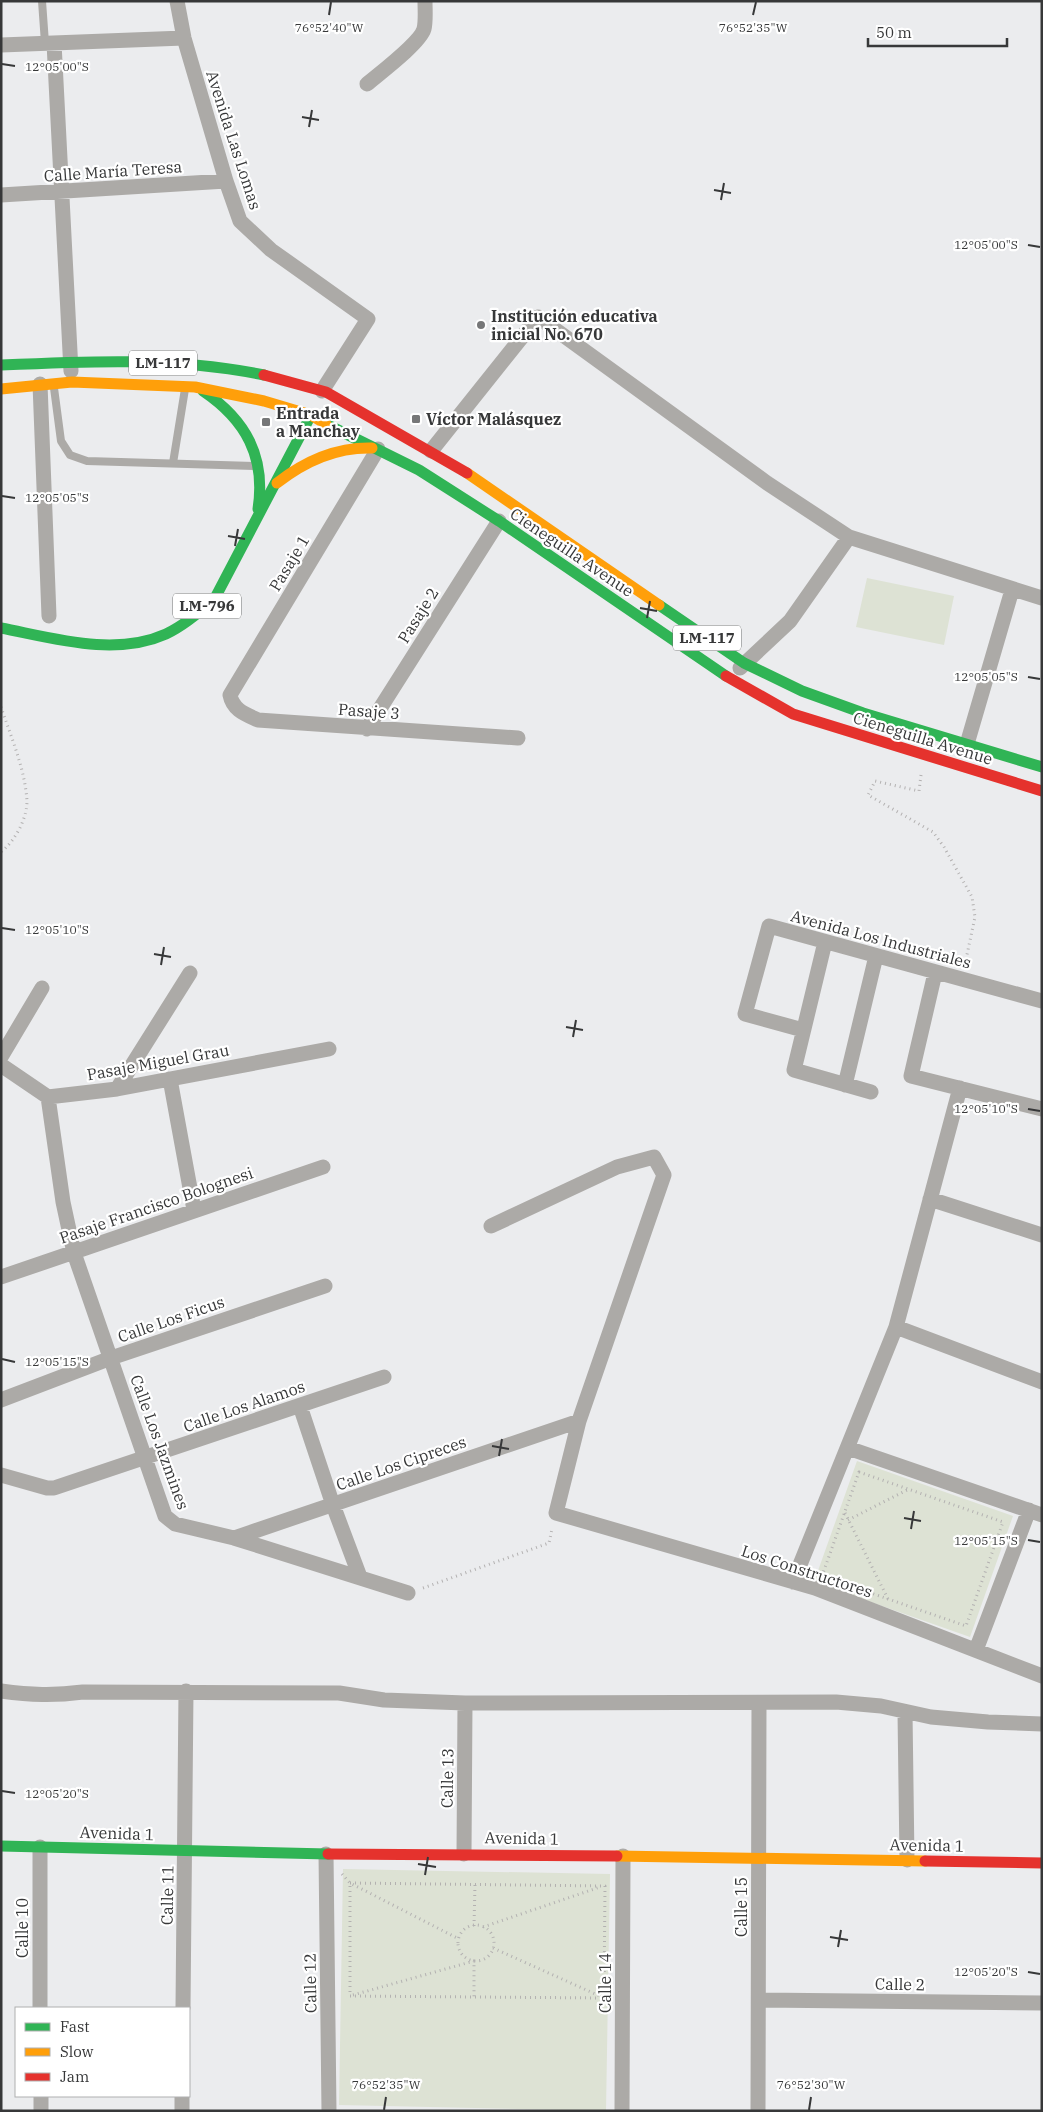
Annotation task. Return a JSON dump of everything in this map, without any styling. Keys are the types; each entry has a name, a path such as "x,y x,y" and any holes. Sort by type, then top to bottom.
{"main road":[{"name":"LM-117","path":"1,365 71,362 186,363 229,367 268,376 316,403"},
{"name":"LM-117","path":"1,388 72,382 190,387 264,401 316,403"},
{"path":"190,387 216,400 235,416 252,444 258,466 260,490 254,520"},
{"name":"Cieneguilla Avenue","path":"316,403 340,432 418,470 499,521 727,677 793,714 1042,791"},
{"name":"Cieneguilla Avenue","path":"316,403 430,451 498,494 746,664 841,706 1042,767"},
{"name":"LM-796","path":"1,628 113,646 149,641 166,634 192,619 215,598 316,403"},
{"path":"273,486 302,466 324,456 358,447 378,449"},
{"name":"Avenida 1","path":"1,1846 326,1854 464,1854 1042,1863"}],"street":[{"path":"367,84 422,33 425,1"},
{"name":"Avenida Las Lomas","path":"182,2 184,38 226,181 240,221 271,250 368,319 316,403"},
{"path":"1,45 184,38"},
{"path":"49,43 72,382"},
{"name":"Calle María Teresa","path":"1,195 226,181"},
{"path":"430,451 538,317 767,483 849,537 1042,598"},
{"path":"47,383 49,616"},
{"name":"Pasaje 1","path":"230,695 378,449"},
{"name":"Pasaje 2","path":"367,729 499,521"},
{"path":"727,677 746,664 790,621 849,537"},
{"path":"967,744 1012,590"},
{"name":"Pasaje 3","path":"230,695 232,705 258,720 518,738"},
{"name":"Avenida Los Industriales","path":"804,1030 745,1014 769,926 935,973 1042,1000"},
{"path":"825,942 794,1070 871,1092"},
{"path":"845,1085 876,956"},
{"path":"117,1089 190,973"},
{"path":"935,973 911,1076 1042,1109"},
{"path":"1,1057 42,988"},
{"name":"Pasaje Miguel Grau","path":"48,1097 117,1089 329,1049"},
{"path":"1,1065 48,1097"},
{"path":"170,1079 194,1210"},
{"path":"793,1582 896,1327 960,1088"},
{"name":"Calle Los Jazmines","path":"48,1097 63,1202 74,1253 165,1516 175,1524 234,1538 408,1593"},
{"path":"491,1226 617,1167 654,1157 664,1175 579,1421 556,1513"},
{"name":"Pasaje Francisco Bolognesi","path":"1,1278 323,1167"},
{"path":"930,1199 1042,1235"},
{"name":"Calle Los Ficus","path":"1,1400 111,1358 325,1286"},
{"path":"896,1327 1042,1382"},
{"name":"Calle Los Alamos","path":"1,1475 47,1488 54,1488 384,1377"},
{"path":"300,1406 333,1505 360,1577"},
{"name":"Calle Los Cipreces","path":"234,1538 579,1421"},
{"path":"848,1448 1035,1512 976,1650"},
{"name":"Los Constructores","path":"556,1513 815,1588 1042,1676"},
{"path":"1,1691 34,1696 53,1696 84,1692 339,1693 384,1700 465,1703 836,1702 881,1706 905,1712 966,1721 1042,1724"},
{"name":"Calle 11","path":"183,2007 186,1691"},
{"name":"Calle 13","path":"464,1854 465,1703"},
{"name":"Calle 15","path":"758,2111 759,1703"},
{"path":"905,1712 907,1860"},
{"name":"Calle 10","path":"40,1847 40,2007"},
{"name":"Calle 12","path":"326,1854 329,2111"},
{"name":"Calle 14","path":"622,2111 623,1856"},
{"name":"Calle 2","path":"758,2000 1042,2003"},
{"path":"41,2097 41,2111"},
{"path":"182,2097 182,2111"}],"lane":[{"path":"42,1 49,43"},
{"path":"47,383 60,441 70,455 87,461 258,466"},
{"path":"173,464 190,387"}],"path":[{"path":"1,707 19,759 27,802 20,828 1,852"},
{"path":"920,768 922,779 919,791 875,781 868,795 933,832 944,847 972,898 975,917 962,980"},
{"path":"859,1472 1003,1522 966,1626 822,1576 844,1512 859,1472"},
{"path":"848,1520 909,1489"},
{"path":"844,1512 888,1599"},
{"path":"408,1593 549,1543 556,1513"},
{"path":"326,1854 350,1883 459,1939"},
{"path":"604,1998 605,1886 623,1856"},
{"path":"350,1883 605,1886"},
{"path":"350,1883 350,1996"},
{"path":"474,1926 475,1884"},
{"path":"474,1961 463,1956 459,1945 459,1939 466,1929 474,1926 483,1927 605,1886"},
{"path":"350,1996 485,1959 490,1955 493,1948 492,1934 483,1927"},
{"path":"493,1948 604,1998"},
{"path":"474,1961 474,1997"},
{"path":"328,1997 622,1999"}],"shaded area":[{"path":"867,578 954,596 944,645 856,627"},
{"path":"857,1461 1013,1516 970,1637 814,1582"},
{"path":"343,1869 610,1874 606,2111 339,2105"}],"traffic: fast":[{"path":"1,365 67,362 166,363 199,365 264,375"},
{"path":"203,391 231,414 250,441 259,473 258,509"},
{"path":"1,628 63,640 105,645 146,641 166,634 186,622 215,598 311,415"},
{"path":"326,424 419,470 499,521 726,676"},
{"path":"659,605 744,663 802,691 863,713 1042,767"},
{"path":"1,1846 328,1854"}],"traffic: slow":[{"path":"1,389 72,382 195,387 264,401 311,415 326,424"},
{"path":"277,483 299,468 322,457 346,450 372,448"},
{"path":"467,473 659,605"},
{"path":"617,1856 925,1861"}],"traffic: jam":[{"path":"264,375 326,392 467,473"},
{"path":"726,676 793,714 1042,791"},
{"path":"328,1854 617,1856"},
{"path":"925,1861 1042,1863"}],"place":[{"name":"Institución educativa inicial No. 670","path":"481,325"},
{"name":"Víctor Malásquez","path":"416,419"},
{"name":"Entrada a Manchay","path":"266,422"}]}
